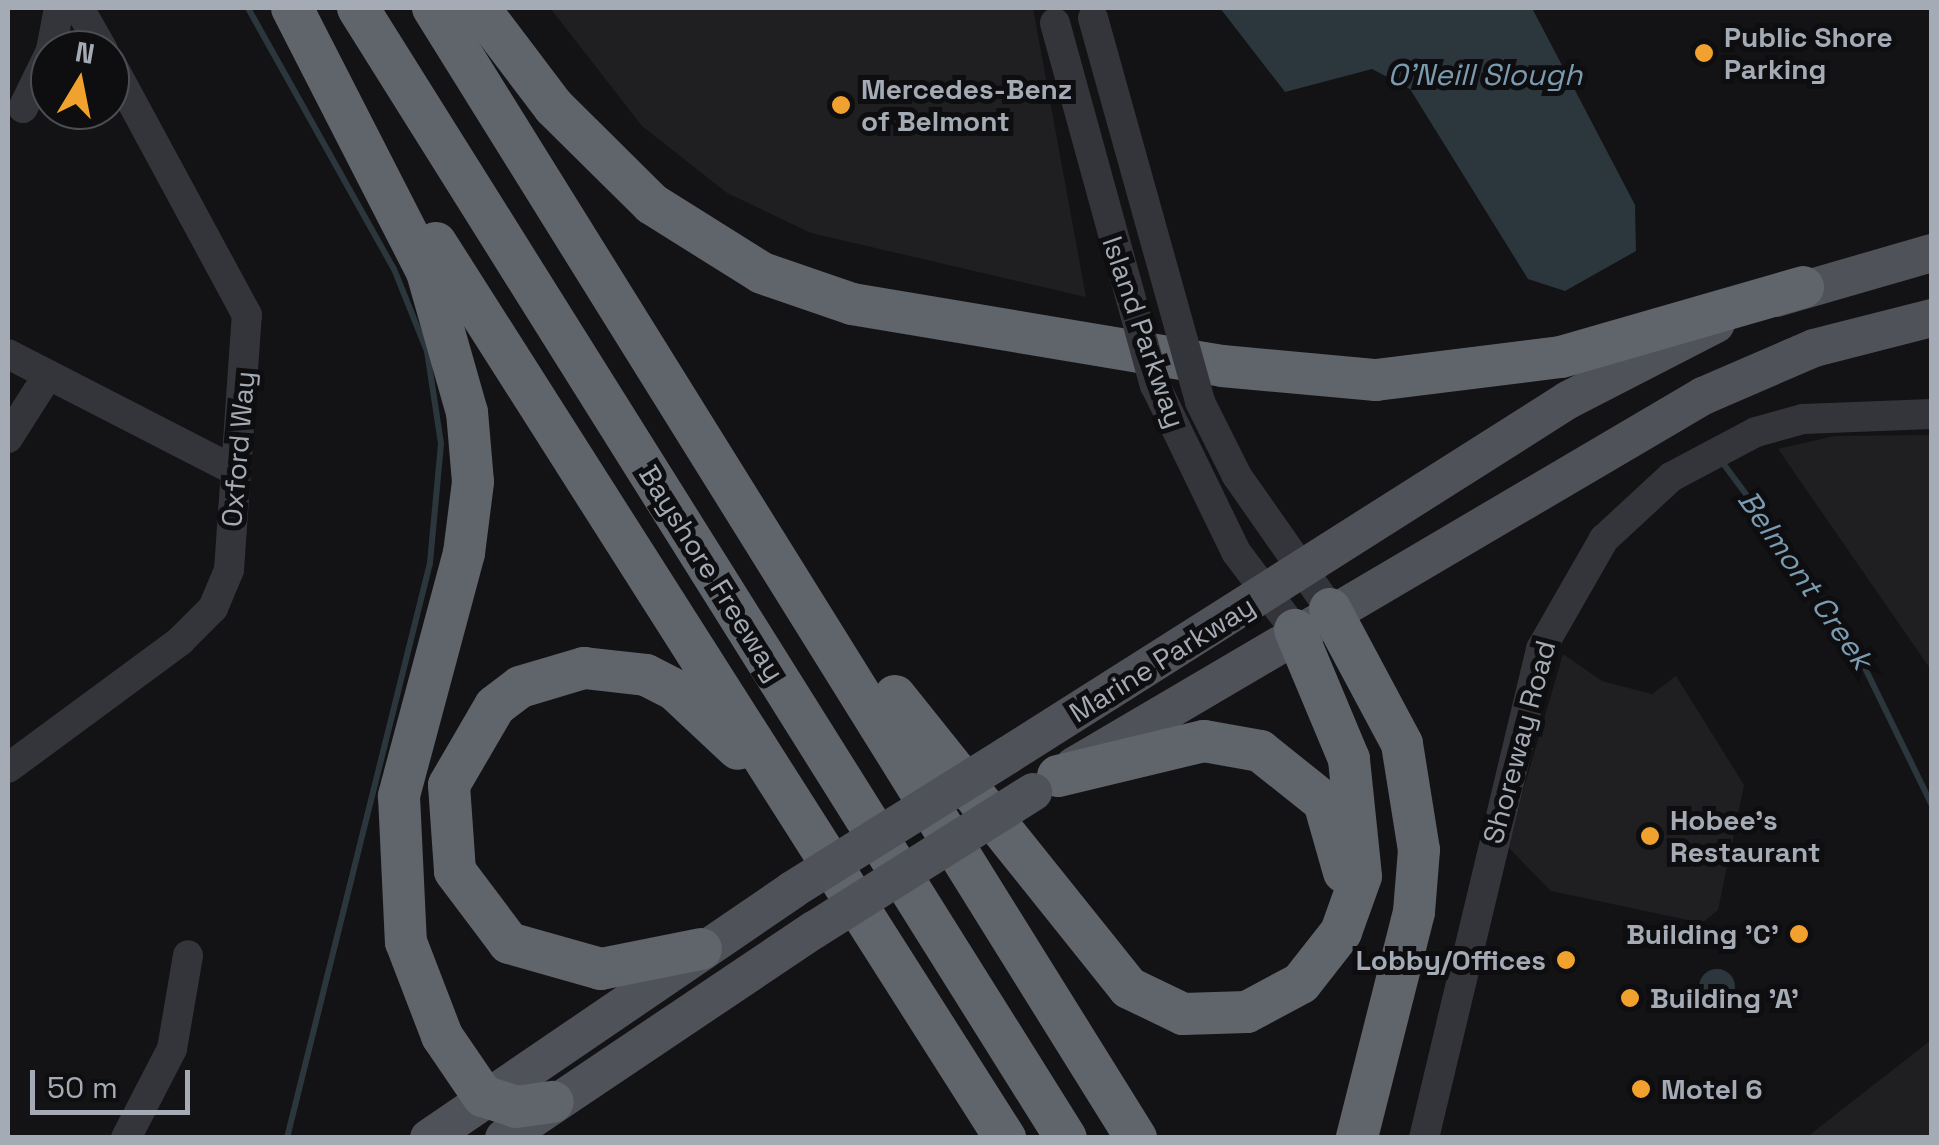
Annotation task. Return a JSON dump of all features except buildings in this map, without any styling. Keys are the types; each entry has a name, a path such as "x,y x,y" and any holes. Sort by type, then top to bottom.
{"highway":[{"path":"292,8 384,188 453,340 473,482 460,571 398,796 398,905 427,1006 483,1096 516,1107 553,1102"},
{"name":"Bayshore Freeway","path":"358,8 1066,1138"},
{"path":"433,8 708,442 1136,1138"},
{"path":"480,8 554,107 652,204 762,273 852,304 1222,366 1406,380 1562,357 1803,287"},
{"path":"384,188 433,238 1005,1138"},
{"path":"708,442 968,796 1129,988 1183,1014 1248,1012 1301,984 1330,948 1361,876 1362,821 1313,619"},
{"path":"1313,619 1396,728 1420,850 1414,912 1358,1138"},
{"path":"702,949 601,969 567,966 509,943 487,922 447,845 449,786 475,729 520,687 552,674 646,675 702,710 798,817"},
{"path":"1046,784 1204,741 1285,764 1324,802 1343,850 1330,948"}],"main road":[{"name":"Marine Parkway","path":"430,1138 483,1096 792,890 1299,574 1568,400 1803,287 1932,253"},
{"name":"Marine Parkway","path":"504,1138 814,930 1313,619 1739,377 1932,318"}],"street":[{"path":"79,8 92,30"},
{"name":"Island Parkway","path":"1092,12 1200,402 1299,574 1313,619"},
{"name":"Island Parkway","path":"1054,15 1156,385 1265,595 1313,619"},
{"path":"23,108 30,93"},
{"name":"Oxford Way","path":"8,768 212,608 229,570 244,302 130,98"},
{"path":"8,354 236,471"},
{"path":"8,438 48,375"},
{"name":"Shoreway Road","path":"1424,1138 1537,660 1604,539 1671,477 1756,432 1802,419 1932,414"},
{"path":"126,1138 172,1049 188,955"}],"shaded area":[{"path":"550,8 1033,8 1086,297 811,233 727,193 642,126"},
{"path":"1932,435 1931,670 1778,449 1834,436"},
{"path":"1563,654 1602,681 1652,694 1676,676 1744,785 1718,910 1702,923 1551,891 1507,846"},
{"path":"1931,1040 1931,1137 1807,1137"}],"water":[{"name":"O'Neill Slough","path":"1220,8 1532,8 1635,205 1636,251 1565,291 1528,279 1410,89 1372,69 1285,92"},
{"path":"1717,969 1729,975 1735,987 1729,999 1717,1005 1705,999 1699,987 1705,975"}],"waterway":[{"path":"248,8 394,269 427,351 441,444 430,563 287,1138"},
{"name":"Belmont Creek","path":"1725,466 1845,627 1932,805"}],"place":[{"name":"Public Shore Parking","path":"1704,53"},
{"name":"Mercedes-Benz of Belmont","path":"841,105"},
{"name":"Hobee's Restaurant","path":"1650,836"},
{"name":"Building 'C'","path":"1799,934"},
{"name":"Lobby/Offices","path":"1566,960"},
{"name":"Building 'A'","path":"1630,998"},
{"name":"Motel 6","path":"1641,1089"}]}
